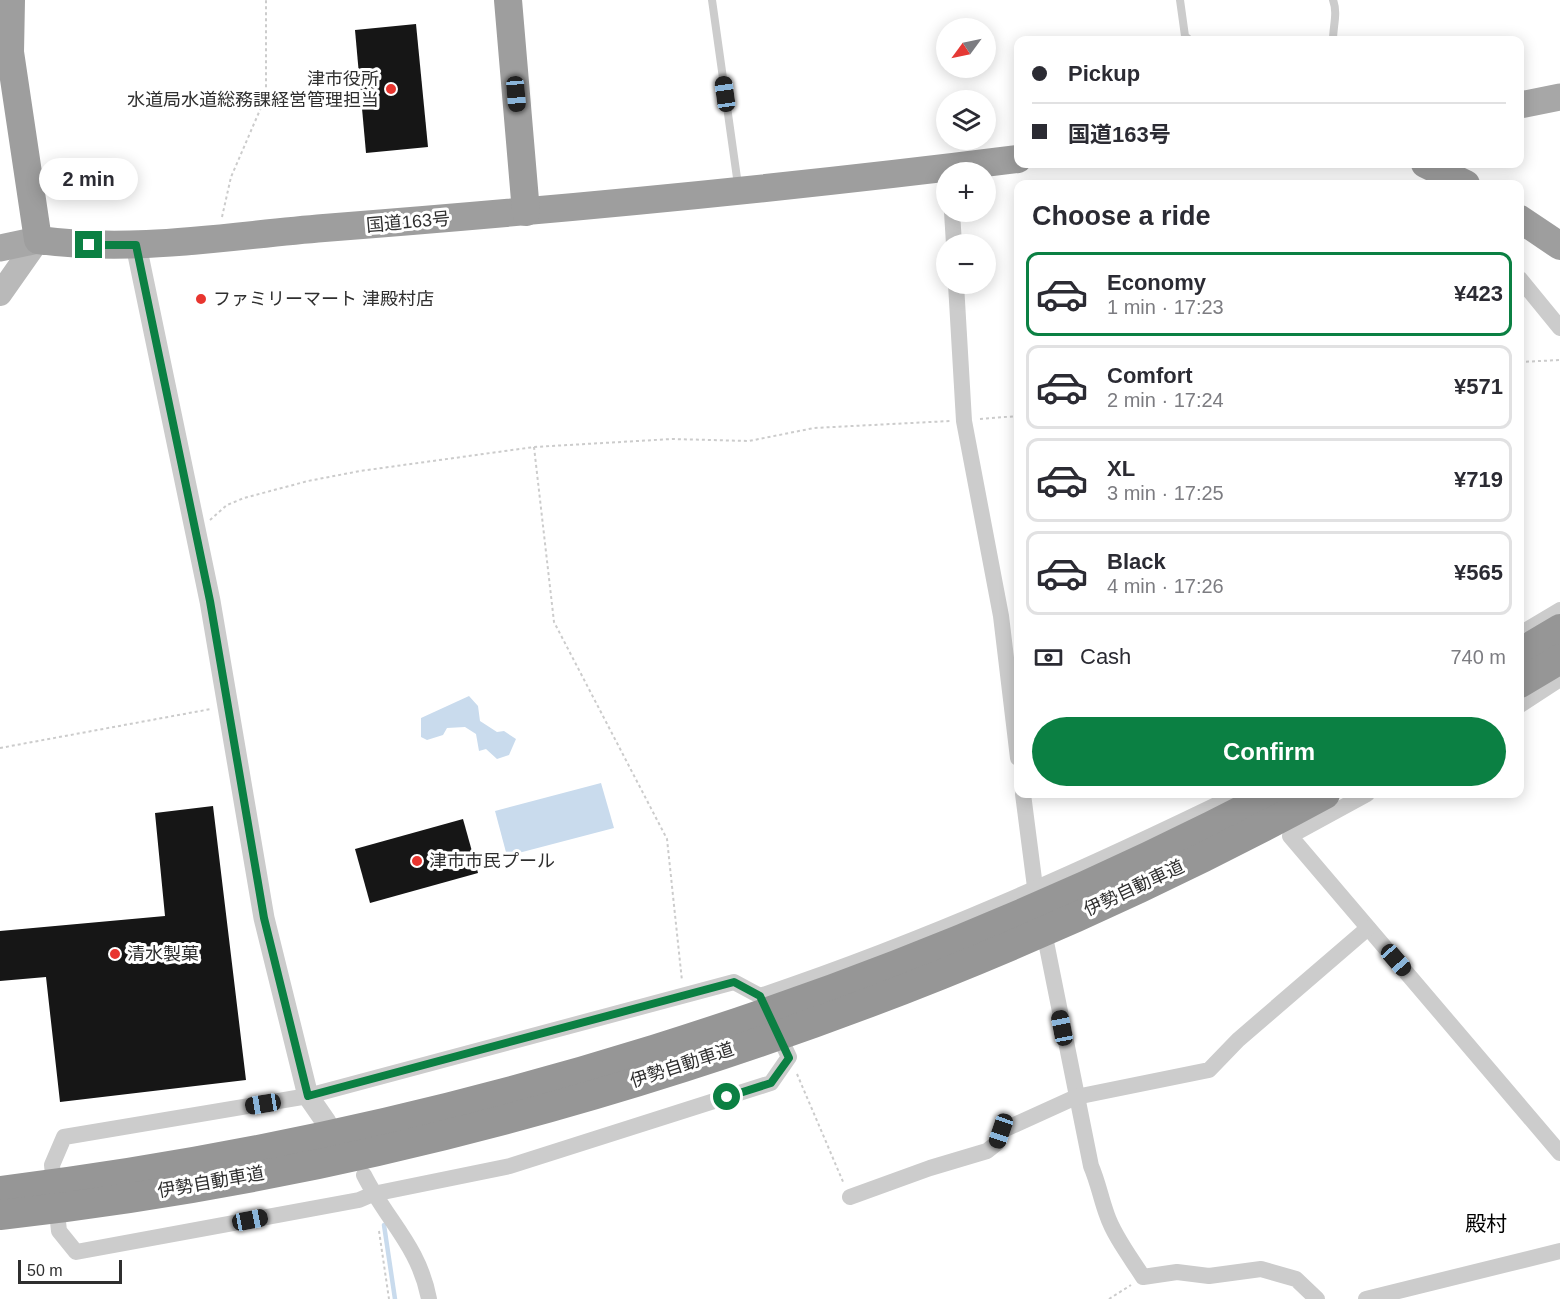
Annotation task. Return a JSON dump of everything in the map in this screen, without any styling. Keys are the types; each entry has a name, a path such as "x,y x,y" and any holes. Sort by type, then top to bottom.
{"highway":[{"path":"11,0 10,52 38,240"},
{"path":"508,0 526,212"},
{"name":"国道163号","path":"996,163 1014,160"},
{"path":"1432,168 1453,180"},
{"name":"国道163号","path":"38,240 75,245 136,245 217,240 322,228 526,212 738,189 936,171"},
{"path":"1524,222 1560,246"},
{"path":"1524,651 1560,629"},
{"path":"1524,681 1560,659"},
{"name":"伊勢自動車道","path":"0,1191 65,1195 197,1186 429,1138 641,1079 760,1017 936,951 1089,884 1266,798"},
{"name":"伊勢自動車道","path":"760,1017 945,972 1099,906 1317,798"},
{"name":"伊勢自動車道","path":"0,1215 65,1195"}],"main road":[{"path":"1524,104 1560,97"},
{"path":"0,248 38,240"},
{"path":"0,294 38,240"}],"street":[{"path":"136,245 228,706 264,918 308,1096 326,1122"},
{"path":"1524,284 1560,328"},
{"path":"957,294 964,421 1001,616 1014,725"},
{"path":"1524,632 1560,610"},
{"path":"1524,702 1560,679"},
{"path":"1024,798 1035,887 1076,1097 1091,1166 1107,1216 1143,1276 1177,1272 1209,1276 1261,1269 1296,1279 1317,1299"},
{"path":"760,1017 863,961 1134,845 1231,798"},
{"path":"1360,798 1290,836 1560,1153"},
{"path":"850,1197 930,1168 987,1151 997,1143 1001,1131 1076,1097 1209,1070 1238,1040 1368,928"},
{"path":"734,982 760,1017 789,1058 771,1083 510,1166 373,1194 359,1200 76,1252 59,1231 52,1165 64,1137 308,1096 734,982"},
{"path":"363,1175 373,1194 413,1250 425,1278 429,1299"},
{"path":"1366,1299 1560,1251"}],"lane":[{"path":"712,0 738,189"},
{"path":"1180,0 1185,36"},
{"path":"1333,0 1337,13 1333,21 1333,36"}],"path":[{"path":"217,240 231,177 266,96 266,0"},
{"path":"1524,362 1560,360"},
{"path":"195,533 227,506 244,498 308,481 360,471 534,447 672,439 749,441 814,428 1014,416"},
{"path":"534,447 554,622 667,839 684,996"},
{"path":"0,748 228,706"},
{"path":"789,1058 850,1197"},
{"path":"380,1233 389,1299"},
{"path":"1109,1299 1143,1276"}],"water":[{"path":"469,696 478,706 480,721 497,732 504,731 516,739 509,755 497,759 486,749 479,751 476,734 465,727 447,728 443,735 427,740 421,737 421,718"},
{"path":"601,783 614,828 507,856 495,811"}],"building":[{"name":"津市役所 水道局水道総務課経営管理担当","path":"416,24 428,147 366,153 355,30"},
{"name":"清水製菓","path":"213,806 246,1080 60,1102 46,977 0,981 0,931 165,916 155,813"},
{"name":"津市市民プール","path":"463,819 478,873 370,903 355,849"}],"waterway":[{"path":"384,1225 395,1299"}],"place":[{"name":"津市役所 水道局水道総務課経営管理担当","path":"391,89"},
{"name":"ファミリーマート 津殿村店","path":"201,299"},
{"name":"津市市民プール","path":"417,861"},
{"name":"清水製菓","path":"115,954"}],"district":[{"name":"殿村","path":"1486,1223"}],"route":[{"path":"89,245 136,245 210,601 264,918 308,1096 734,982 760,996 789,1058 771,1083 727,1097"}]}
